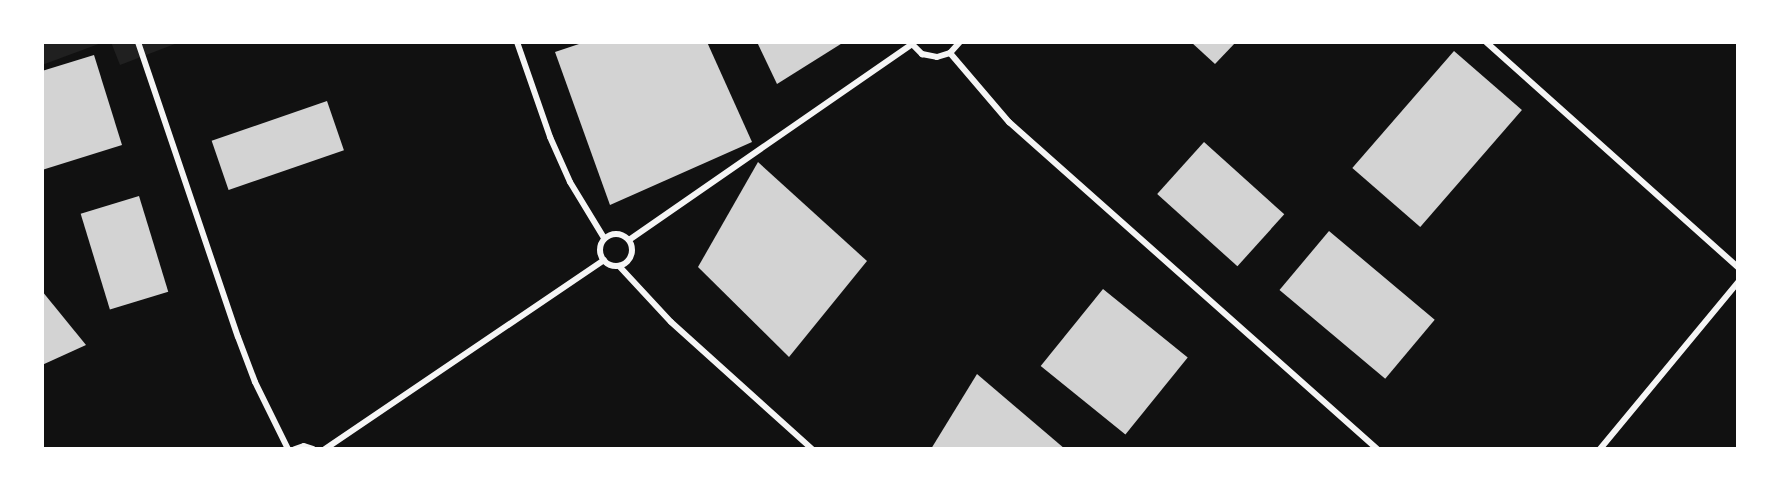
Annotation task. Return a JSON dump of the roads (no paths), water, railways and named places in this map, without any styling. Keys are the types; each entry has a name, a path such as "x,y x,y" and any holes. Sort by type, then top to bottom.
{"street":[{"path":"138,42 238,337 255,382 288,449"},
{"path":"517,42 538,104 570,182 604,238"},
{"path":"629,240 911,43 922,54 936,57 950,53 960,42"},
{"path":"1486,42 1738,267"},
{"path":"950,53 1009,122 1377,449"},
{"path":"612,234 622,234 629,240 632,256 620,266 611,266 604,260 600,246 604,238 612,234"},
{"path":"325,449 604,260"},
{"path":"620,266 671,322 812,449"},
{"path":"1600,449 1738,282"},
{"path":"295,449 304,446 313,449"}]}
